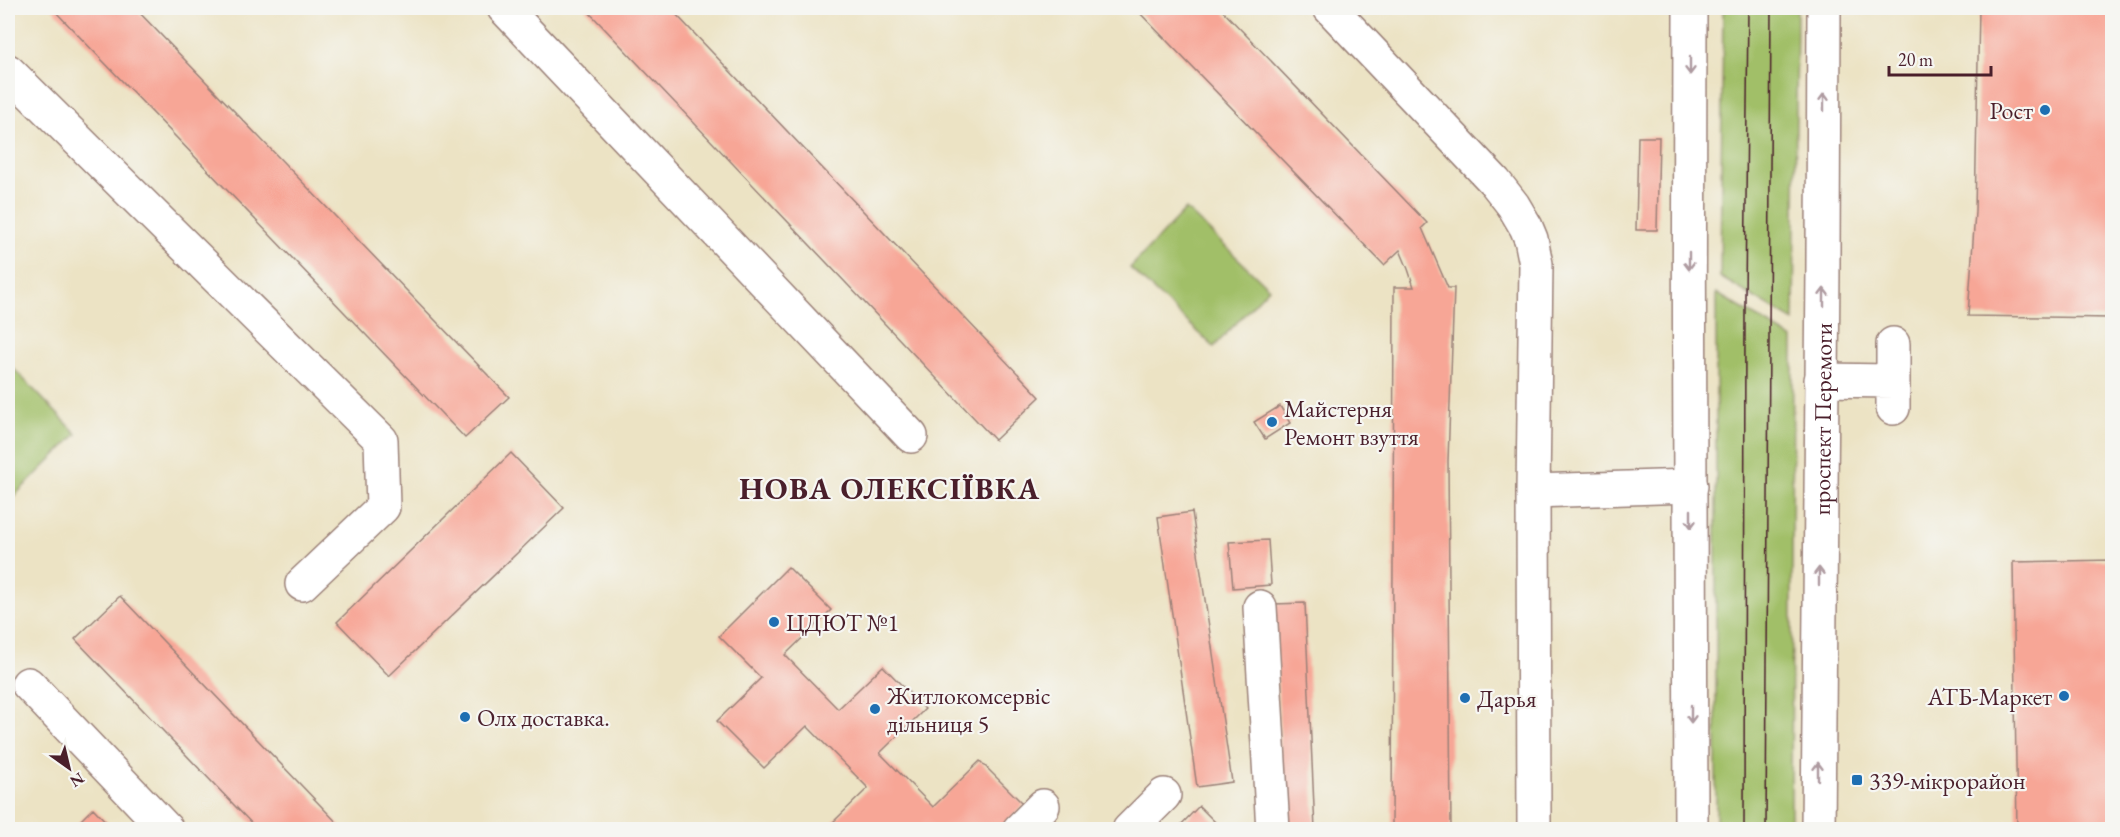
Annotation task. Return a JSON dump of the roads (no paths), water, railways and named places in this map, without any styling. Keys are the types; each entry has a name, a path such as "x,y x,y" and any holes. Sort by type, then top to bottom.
{"main road":[{"path":"504,8 911,436"},
{"path":"1330,8 1495,182 1513,205 1529,233 1534,252 1536,278 1533,491 1534,830"},
{"path":"1690,8 1691,830"},
{"name":"проспект Перемоги","path":"1818,830 1821,380 1824,317 1824,8"},
{"path":"8,71 381,440 383,507 302,585"},
{"path":"1821,380 1893,394 1893,344"},
{"path":"1533,491 1691,486"},
{"path":"1260,608 1273,830"},
{"path":"28,684 167,830"},
{"path":"1130,830 1164,795"},
{"path":"1019,830 1043,806"}],"tram line":[{"path":"1744,830 1748,8"},
{"path":"1766,830 1771,8"}],"place":[{"name":"Рост","path":"2045,110"},
{"name":"Майстерня Ремонт взуття","path":"1272,422"},
{"name":"ЦДЮТ №1","path":"774,622"},
{"name":"АТБ-Маркет","path":"2064,696"},
{"name":"Дарья","path":"1465,698"},
{"name":"Житлокомсервіс дільниця 5","path":"875,709"},
{"name":"Олх доставка.","path":"465,717"},
{"name":"339-мiкрорайон","path":"1857,780"}],"district":[{"name":"НОВА ОЛЕКСІЇВКА","path":"890,488"}]}
